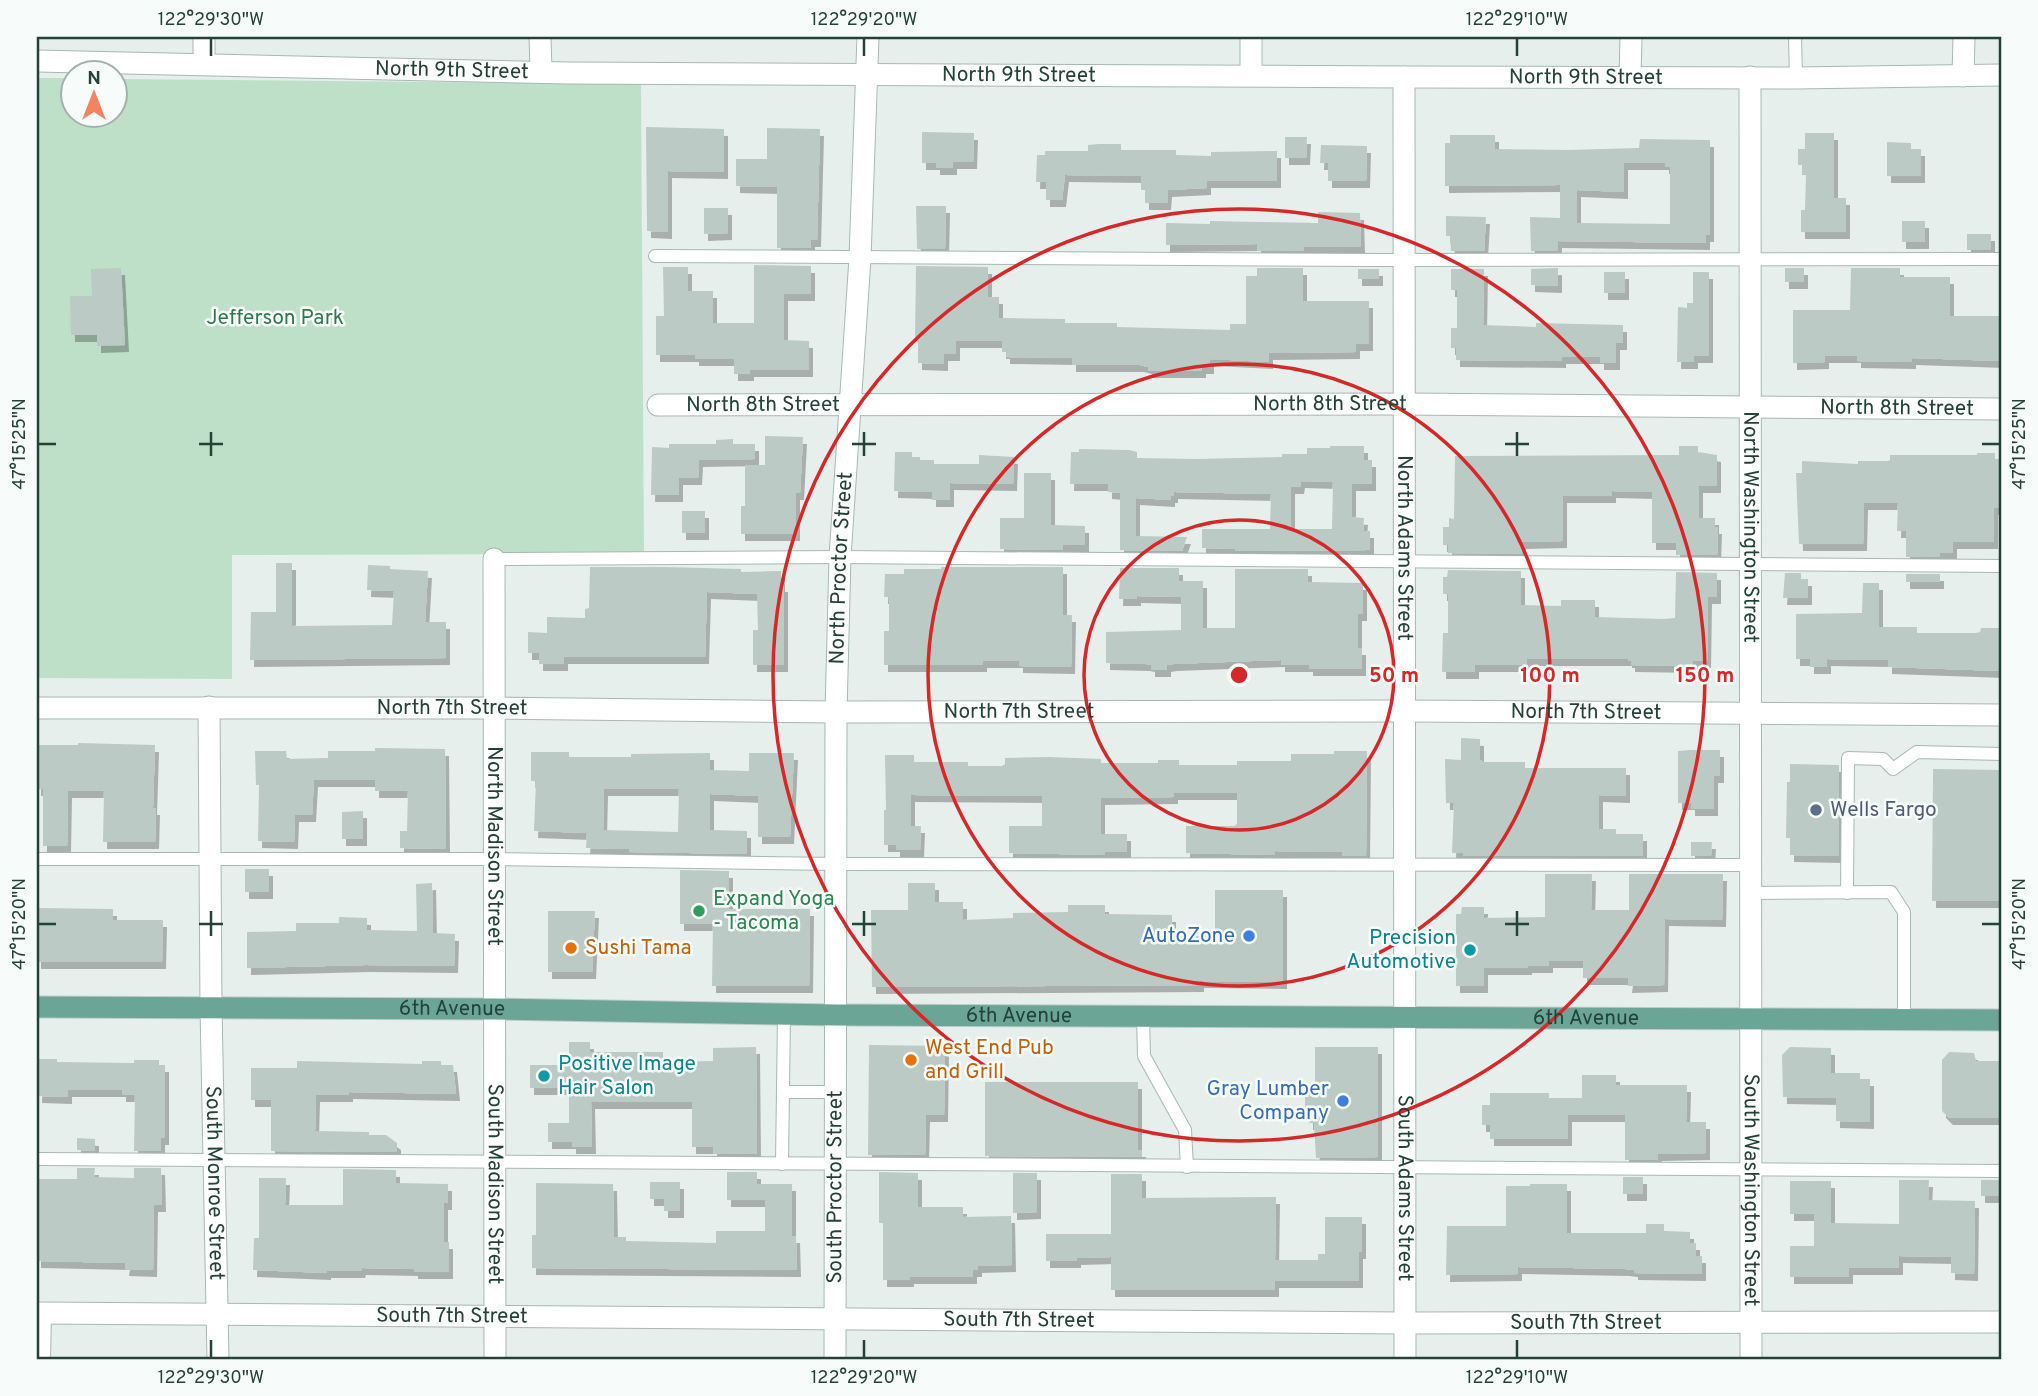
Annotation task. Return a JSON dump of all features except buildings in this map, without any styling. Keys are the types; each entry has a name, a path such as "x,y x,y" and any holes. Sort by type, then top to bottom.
{"main road":[{"name":"6th Avenue","path":"37,1007 495,1009 836,1015 2001,1020"}],"street":[{"path":"204,37 204,63"},
{"path":"540,37 541,71"},
{"name":"North Proctor Street","path":"836,1015 836,712 840,557 860,258 868,37"},
{"path":"1251,37 1251,75"},
{"path":"1630,77 1631,37"},
{"path":"1964,37 1964,76"},
{"name":"North 9th Street","path":"37,61 568,73 1404,78 2001,75"},
{"name":"North Washington Street","path":"1750,77 1751,1020"},
{"name":"North Adams Street","path":"1404,78 1404,1017"},
{"name":"North 8th Street","path":"658,405 1404,404 2001,409"},
{"name":"North Madison Street","path":"494,559 495,1009"},
{"name":"South Monroe Street","path":"209,707 211,1007 218,1359"},
{"name":"North 7th Street","path":"37,708 2001,715"},
{"name":"South Madison Street","path":"495,1009 495,1359"},
{"name":"South Proctor Street","path":"835,1359 836,1015"},
{"name":"South Adams Street","path":"1404,1017 1405,1359"},
{"name":"South Washington Street","path":"1751,1020 1751,1359"},
{"name":"South 7th Street","path":"41,1313 1405,1323 2001,1322"}],"lane":[{"path":"1795,37 1796,78"},
{"path":"655,256 2001,260"},
{"path":"494,559 840,557 2001,566"},
{"path":"1847,893 1848,758 1883,759 1894,769 1917,752 2001,754"},
{"path":"37,859 495,859 837,864 1751,865"},
{"path":"1751,893 1891,892 1903,912 1904,1020"},
{"path":"782,1164 783,1014"},
{"path":"1143,1016 1144,1056 1185,1130 1187,1167"},
{"path":"783,1092 837,1092"},
{"path":"37,1159 2001,1171"},
{"path":"41,1313 44,1359"}],"green space":[{"name":"Jefferson Park","path":"37,78 60,78 60,130 130,130 130,79 641,84 644,554 232,555 232,679 37,678"}],"place":[{"name":"Wells Fargo","path":"1816,810"},
{"name":"Expand Yoga - Tacoma","path":"699,911"},
{"name":"AutoZone","path":"1249,936"},
{"name":"Sushi Tama","path":"571,948"},
{"name":"Precision Automotive","path":"1470,950"},
{"name":"West End Pub and Grill","path":"911,1060"},
{"name":"Positive Image Hair Salon","path":"544,1076"},
{"name":"Gray Lumber Company","path":"1343,1101"}]}
